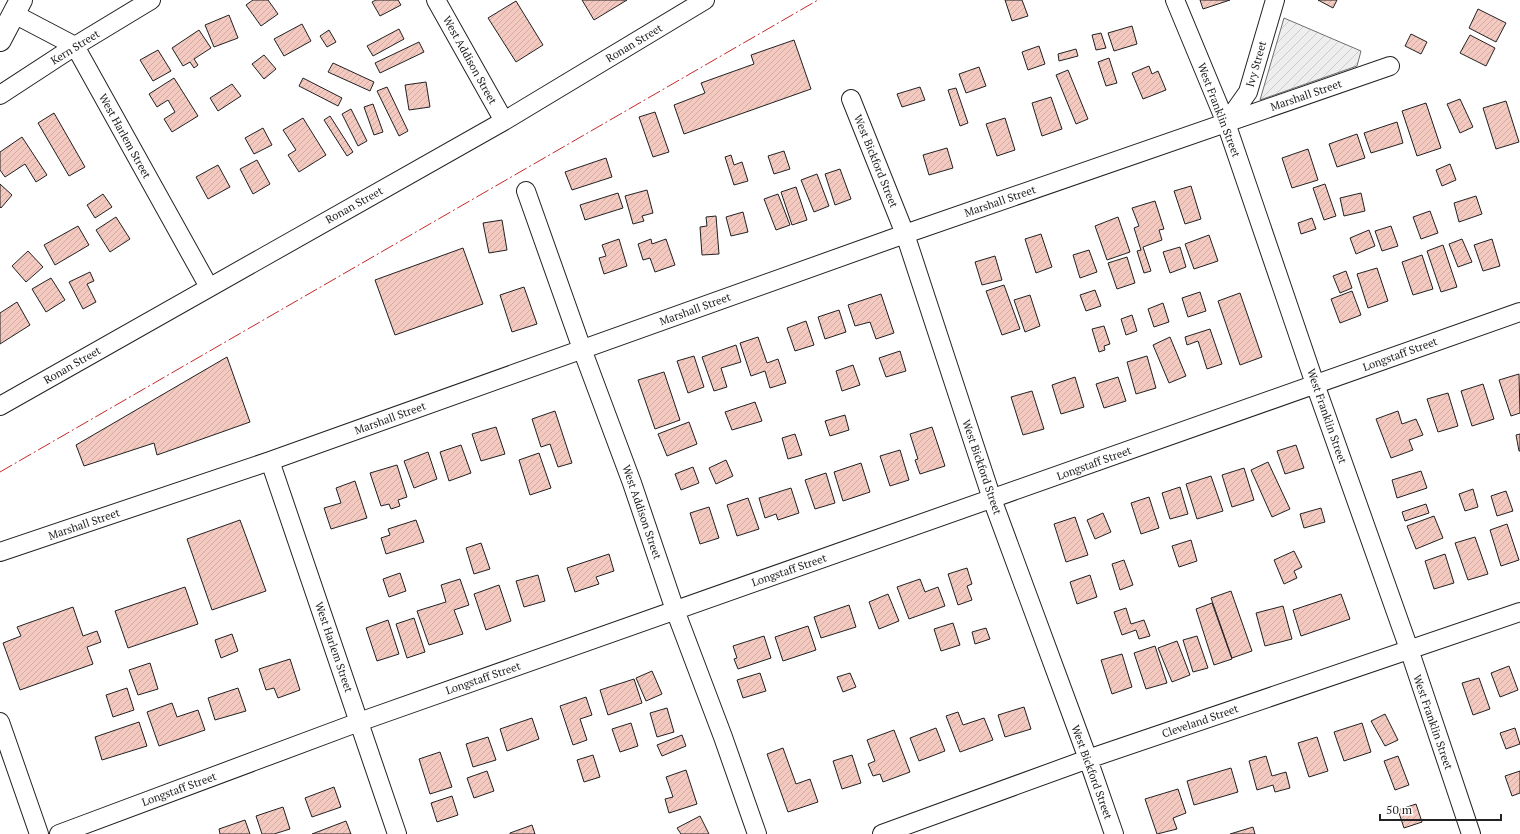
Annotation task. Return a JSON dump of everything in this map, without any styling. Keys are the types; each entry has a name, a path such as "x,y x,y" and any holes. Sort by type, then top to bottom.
{"main road":[{"path":"0,40 17,7"}],"street":[{"name":"Kern Street","path":"0,95 75,46 151,0"},
{"name":"West Addison Street","path":"436,0 504,121"},
{"name":"Ronan Street","path":"0,406 504,121 705,0"},
{"name":"West Franklin Street","path":"1175,0 1226,123 1315,384 1409,650 1471,834"},
{"name":"Ivy Street","path":"1226,123 1248,92 1275,0"},
{"path":"17,7 75,46"},
{"name":"West Harlem Street","path":"75,46 209,287"},
{"name":"Marshall Street","path":"0,552 270,461 905,234 1390,66"},
{"name":"West Bickford Street","path":"851,99 905,234 992,499 1088,759 1114,834"},
{"name":"West Addison Street","path":"526,190 582,349 632,484 675,610 724,737 757,834"},
{"name":"Longstaff Street","path":"59,834 360,722 1520,312"},
{"name":"West Harlem Street","path":"270,461 397,834"},
{"name":"Cleveland Street","path":"882,834 1088,759 1520,612"},
{"path":"0,722 39,834"}],"shaded area":[{"path":"1284,18 1361,51 1357,66 1260,100"}],"building":[{"path":"253,0 268,0 278,14 261,26 246,5"},
{"path":"376,0 398,0 401,5 380,16 372,2"},
{"path":"582,0 627,0 594,20"},
{"path":"1005,0 1022,0 1028,16 1012,21"},
{"path":"1200,0 1230,0 1203,9"},
{"path":"1318,0 1337,0 1333,8"},
{"path":"516,1 543,45 516,62 488,18"},
{"path":"1478,9 1506,23 1496,42 1469,28"},
{"path":"229,15 238,38 214,47 205,25"},
{"path":"302,24 311,41 284,56 274,39"},
{"path":"1132,26 1137,44 1114,51 1108,33"},
{"path":"399,29 404,39 373,56 367,46"},
{"path":"199,30 211,48 194,59 198,65 194,68 190,62 183,66 172,48"},
{"path":"329,30 336,42 327,47 320,36"},
{"path":"1101,33 1106,48 1096,50 1092,35"},
{"path":"1411,34 1427,42 1421,54 1405,46"},
{"path":"1470,35 1495,48 1486,66 1460,53"},
{"path":"794,40 811,89 684,134 674,105 705,93 701,83 754,64 751,55"},
{"path":"419,42 424,52 380,73 375,63"},
{"path":"1039,46 1045,64 1028,70 1022,52"},
{"path":"1076,49 1078,56 1059,61 1058,54"},
{"path":"158,50 171,71 153,81 140,60"},
{"path":"264,55 276,69 264,79 252,64"},
{"path":"1109,58 1117,83 1106,86 1098,62"},
{"path":"333,63 374,82 370,91 328,72"},
{"path":"1149,66 1152,74 1158,71 1166,90 1143,99 1132,73"},
{"path":"979,67 986,86 966,93 959,74"},
{"path":"1068,70 1088,119 1076,124 1056,75"},
{"path":"174,78 198,116 172,132 164,119 175,112 168,100 157,107 149,94"},
{"path":"303,78 342,98 338,106 299,86"},
{"path":"426,82 430,107 409,110 405,85"},
{"path":"232,84 241,96 218,111 210,98"},
{"path":"387,87 408,131 399,136 377,91"},
{"path":"920,87 925,100 902,107 897,94"},
{"path":"956,88 968,123 960,126 948,90"},
{"path":"1051,97 1062,129 1042,136 1032,103"},
{"path":"1460,99 1473,127 1460,133 1447,104"},
{"path":"1506,101 1519,142 1496,149 1483,108"},
{"path":"1426,103 1441,148 1417,156 1402,111"},
{"path":"373,104 383,132 374,135 364,107"},
{"path":"351,109 367,141 358,146 342,114"},
{"path":"655,112 669,152 653,157 639,117"},
{"path":"54,113 85,167 69,176 38,123"},
{"path":"330,116 353,152 347,156 324,120"},
{"path":"303,118 326,155 299,172 288,155 296,150 283,130"},
{"path":"1005,118 1015,150 997,156 986,124"},
{"path":"1397,122 1403,143 1371,153 1364,133"},
{"path":"263,128 272,145 254,154 245,138"},
{"path":"1357,134 1365,158 1337,167 1329,144"},
{"path":"22,137 47,175 36,182 25,164 5,177 0,170 0,152"},
{"path":"947,148 953,168 929,175 923,155"},
{"path":"1308,149 1318,180 1292,188 1282,158"},
{"path":"784,151 790,169 774,174 768,156"},
{"path":"731,155 734,165 742,162 748,181 734,185 725,157"},
{"path":"606,158 612,177 572,190 565,172"},
{"path":"257,160 270,184 253,194 240,169"},
{"path":"1450,164 1456,180 1442,186 1436,170"},
{"path":"218,165 230,187 208,199 196,177"},
{"path":"840,169 851,199 835,205 825,174"},
{"path":"817,174 829,206 814,212 801,180"},
{"path":"0,184 12,195 1,208 0,207"},
{"path":"1325,184 1336,216 1324,220 1313,188"},
{"path":"1191,186 1201,219 1185,224 1174,191"},
{"path":"796,187 807,220 792,225 781,192"},
{"path":"647,190 653,213 642,216 644,221 633,224 625,196"},
{"path":"618,193 623,208 585,220 580,205"},
{"path":"1361,193 1365,211 1344,216 1340,198"},
{"path":"103,194 112,207 95,218 87,205"},
{"path":"778,194 790,225 776,230 764,199"},
{"path":"1476,196 1482,214 1459,222 1454,203"},
{"path":"1155,201 1164,229 1159,230 1162,240 1143,247 1151,271 1144,273 1137,251 1141,250 1134,228 1139,226 1132,208"},
{"path":"1430,211 1438,233 1421,239 1413,217"},
{"path":"743,212 748,232 731,236 726,217"},
{"path":"716,216 719,254 702,255 700,227 707,226 706,217"},
{"path":"116,217 130,239 110,252 96,230"},
{"path":"1118,217 1130,252 1107,260 1095,226"},
{"path":"1312,218 1316,229 1301,234 1298,223"},
{"path":"502,220 507,250 489,253 483,223"},
{"path":"78,226 89,245 55,265 44,245"},
{"path":"1391,226 1398,246 1382,251 1375,231"},
{"path":"1369,230 1375,246 1356,254 1350,238"},
{"path":"1041,234 1052,267 1036,273 1025,239"},
{"path":"1209,235 1218,261 1194,269 1185,244"},
{"path":"619,239 627,266 604,274 599,258 606,256 602,245"},
{"path":"651,239 652,244 666,239 675,265 655,272 650,258 643,260 638,244"},
{"path":"1462,239 1472,262 1458,267 1449,244"},
{"path":"1492,239 1500,266 1483,271 1474,245"},
{"path":"1443,245 1457,287 1441,292 1427,251"},
{"path":"1180,247 1186,267 1170,273 1163,252"},
{"path":"463,248 483,304 395,335 375,280"},
{"path":"1089,250 1097,272 1080,278 1073,255"},
{"path":"28,251 43,267 26,282 12,266"},
{"path":"1422,255 1433,289 1413,295 1402,262"},
{"path":"995,256 1002,280 982,285 975,262"},
{"path":"1127,257 1135,283 1117,289 1108,263"},
{"path":"1377,268 1388,301 1368,308 1357,274"},
{"path":"1346,271 1352,288 1340,293 1333,276"},
{"path":"90,272 94,281 87,284 96,302 83,309 69,282"},
{"path":"51,278 65,300 46,312 32,289"},
{"path":"1004,285 1020,329 1002,335 986,291"},
{"path":"524,287 537,324 512,332 500,295"},
{"path":"1095,290 1101,306 1086,311 1080,295"},
{"path":"1352,291 1361,315 1340,323 1331,299"},
{"path":"1200,292 1206,311 1188,317 1182,298"},
{"path":"1240,293 1262,357 1240,365 1218,301"},
{"path":"881,294 894,333 876,339 870,322 855,326 848,305"},
{"path":"1030,295 1040,326 1025,332 1014,300"},
{"path":"17,302 30,325 0,344 0,313"},
{"path":"1163,303 1169,322 1154,327 1148,309"},
{"path":"839,310 846,332 825,339 818,317"},
{"path":"1132,315 1137,331 1126,335 1121,319"},
{"path":"806,321 814,345 795,351 787,328"},
{"path":"1104,326 1110,344 1104,346 1105,350 1099,352 1092,329"},
{"path":"1210,329 1222,364 1207,369 1198,341 1187,345 1185,337"},
{"path":"758,337 767,363 778,359 786,383 770,388 765,371 751,376 740,343"},
{"path":"1170,337 1186,376 1169,383 1153,345"},
{"path":"736,345 741,362 721,368 727,387 714,391 702,357"},
{"path":"900,351 906,371 886,377 879,358"},
{"path":"694,356 704,387 688,393 677,361"},
{"path":"1147,356 1156,388 1136,394 1127,362"},
{"path":"227,357 250,422 157,455 154,443 84,466 76,445"},
{"path":"853,365 860,385 842,391 836,371"},
{"path":"664,372 680,420 655,429 638,380"},
{"path":"1519,374 1520,413 1511,416 1499,380"},
{"path":"1075,377 1084,407 1061,414 1052,385"},
{"path":"1118,377 1126,401 1104,408 1096,384"},
{"path":"1483,384 1494,419 1472,426 1461,391"},
{"path":"1032,391 1044,429 1023,435 1011,397"},
{"path":"1448,393 1458,426 1438,432 1427,399"},
{"path":"755,402 762,421 732,430 725,412"},
{"path":"555,411 572,463 558,467 550,444 541,447 532,419"},
{"path":"1398,411 1402,424 1416,419 1423,435 1409,440 1413,450 1391,458 1376,419"},
{"path":"845,415 849,430 830,436 825,421"},
{"path":"689,422 697,444 667,456 658,434"},
{"path":"496,427 505,454 481,461 472,434"},
{"path":"932,427 945,466 920,474 915,460 918,459 910,434"},
{"path":"795,434 802,455 788,459 782,438"},
{"path":"1520,434 1520,451 1519,451 1516,435"},
{"path":"461,445 471,473 449,481 440,452"},
{"path":"1296,445 1304,468 1285,474 1277,451"},
{"path":"900,450 909,480 890,486 880,456"},
{"path":"428,452 437,479 414,488 404,461"},
{"path":"539,453 551,488 530,495 519,460"},
{"path":"726,460 733,476 716,484 709,468"},
{"path":"1268,462 1290,509 1272,517 1251,470"},
{"path":"861,463 870,492 843,501 834,472"},
{"path":"397,465 407,497 398,500 400,506 391,509 389,504 381,506 370,473"},
{"path":"693,467 699,483 681,490 675,474"},
{"path":"1244,468 1254,500 1232,507 1222,475"},
{"path":"1421,471 1427,488 1397,498 1392,480"},
{"path":"826,473 835,503 815,509 805,480"},
{"path":"1211,476 1223,511 1197,519 1186,484"},
{"path":"355,481 367,518 331,529 324,508 341,503 336,488"},
{"path":"1180,487 1188,514 1170,519 1162,493"},
{"path":"791,488 799,513 778,520 776,514 765,518 759,498"},
{"path":"1473,489 1478,507 1465,511 1459,494"},
{"path":"1506,491 1513,511 1497,516 1491,496"},
{"path":"1149,497 1159,528 1141,534 1131,503"},
{"path":"748,498 759,529 737,536 727,505"},
{"path":"1426,504 1429,513 1405,521 1402,512"},
{"path":"709,507 719,538 700,544 690,513"},
{"path":"1321,508 1325,522 1304,528 1300,514"},
{"path":"1103,513 1111,532 1095,539 1087,520"},
{"path":"1434,516 1443,538 1416,549 1407,526"},
{"path":"1075,517 1088,555 1066,562 1054,524"},
{"path":"240,520 266,591 212,610 187,539"},
{"path":"416,520 424,542 386,554 381,538 390,535 388,529"},
{"path":"1507,524 1519,560 1501,566 1490,530"},
{"path":"1475,537 1488,574 1468,580 1455,543"},
{"path":"1191,540 1197,561 1179,567 1172,546"},
{"path":"481,543 490,569 474,574 466,548"},
{"path":"1294,551 1302,567 1294,571 1297,578 1284,584 1274,560"},
{"path":"609,554 614,571 596,577 599,584 575,592 567,568"},
{"path":"1445,554 1454,583 1434,589 1425,561"},
{"path":"1124,560 1133,585 1120,590 1112,564"},
{"path":"967,568 972,584 967,586 972,600 958,605 948,574"},
{"path":"400,573 406,591 389,597 383,579"},
{"path":"538,575 545,601 524,607 516,581"},
{"path":"1090,575 1097,597 1077,604 1070,582"},
{"path":"460,579 469,605 454,610 463,634 429,645 417,611 446,602 441,585"},
{"path":"920,579 925,592 938,587 945,606 909,619 897,587"},
{"path":"499,585 511,621 486,630 474,594"},
{"path":"185,587 198,624 128,648 115,611"},
{"path":"1231,591 1252,651 1232,658 1211,598"},
{"path":"888,594 899,621 879,629 869,602"},
{"path":"1341,594 1350,619 1301,636 1293,610"},
{"path":"1212,603 1232,659 1214,665 1196,609"},
{"path":"849,605 856,627 821,638 814,617"},
{"path":"1283,606 1292,639 1265,646 1256,613"},
{"path":"73,607 83,636 97,631 101,642 87,647 93,664 20,690 3,643 21,636 17,627"},
{"path":"1126,608 1131,624 1144,620 1150,636 1139,639 1136,630 1122,635 1114,612"},
{"path":"414,618 425,652 407,658 396,624"},
{"path":"388,620 399,654 377,661 366,628"},
{"path":"953,623 960,645 941,651 934,629"},
{"path":"808,626 816,650 783,661 775,637"},
{"path":"986,628 990,639 975,644 972,632"},
{"path":"232,634 238,651 221,658 215,640"},
{"path":"764,636 771,658 738,669 734,659 737,658 733,646"},
{"path":"1197,636 1208,668 1193,672 1183,640"},
{"path":"1177,641 1190,675 1172,682 1158,648"},
{"path":"1155,646 1167,683 1146,689 1134,653"},
{"path":"1122,654 1132,687 1112,694 1101,660"},
{"path":"290,659 300,690 278,698 274,688 266,690 259,669"},
{"path":"150,663 158,689 138,695 129,670"},
{"path":"1509,666 1518,690 1500,697 1491,673"},
{"path":"652,671 662,694 646,701 636,678"},
{"path":"760,673 766,691 743,698 737,680"},
{"path":"850,673 856,687 843,692 837,677"},
{"path":"1479,678 1490,709 1473,715 1462,683"},
{"path":"634,679 642,703 608,715 600,690"},
{"path":"127,688 134,710 113,717 106,695"},
{"path":"238,688 246,711 215,720 208,698"},
{"path":"586,697 592,715 580,719 587,740 573,745 560,706"},
{"path":"172,703 177,717 198,710 205,730 159,746 147,712"},
{"path":"1024,707 1031,729 1005,737 998,715"},
{"path":"667,708 674,732 657,737 650,713"},
{"path":"958,712 963,725 984,718 993,740 960,752 946,716"},
{"path":"1385,714 1398,740 1385,746 1371,721"},
{"path":"532,718 539,739 507,751 500,729"},
{"path":"139,722 147,746 102,760 95,737"},
{"path":"631,723 638,746 620,752 612,729"},
{"path":"1362,723 1371,752 1344,761 1334,732"},
{"path":"936,728 945,751 919,761 910,738"},
{"path":"1515,728 1520,744 1506,749 1500,733"},
{"path":"894,730 910,772 883,782 880,774 873,776 868,764 875,761 867,740"},
{"path":"682,735 686,746 662,756 657,745"},
{"path":"488,737 496,760 473,767 466,744"},
{"path":"1317,737 1328,771 1309,777 1298,743"},
{"path":"783,748 796,784 810,779 818,802 788,812 767,754"},
{"path":"440,752 452,787 430,794 419,759"},
{"path":"593,755 600,777 584,782 577,760"},
{"path":"852,755 861,783 842,789 833,761"},
{"path":"1266,756 1272,776 1286,772 1290,788 1275,792 1273,785 1257,790 1249,761"},
{"path":"1398,756 1409,785 1395,790 1384,761"},
{"path":"1231,768 1238,792 1194,805 1187,781"},
{"path":"686,770 697,804 669,813 665,799 673,797 666,777"},
{"path":"487,771 494,791 474,798 467,778"},
{"path":"1520,771 1520,793 1512,796 1505,776"},
{"path":"334,787 341,807 312,817 305,798"},
{"path":"1178,789 1186,813 1173,818 1177,829 1157,834 1145,799"},
{"path":"452,796 458,815 437,822 431,803"},
{"path":"1416,804 1422,822 1404,828 1398,810"},
{"path":"283,807 290,829 274,834 262,834 256,816"},
{"path":"700,816 709,834 681,834 677,828"},
{"path":"245,820 250,834 220,834 219,829"},
{"path":"346,821 351,834 312,834"},
{"path":"532,825 535,834 510,834 510,833"},
{"path":"1253,827 1255,834 1230,834"}],"power":[{"path":"0,472 818,0"}]}
